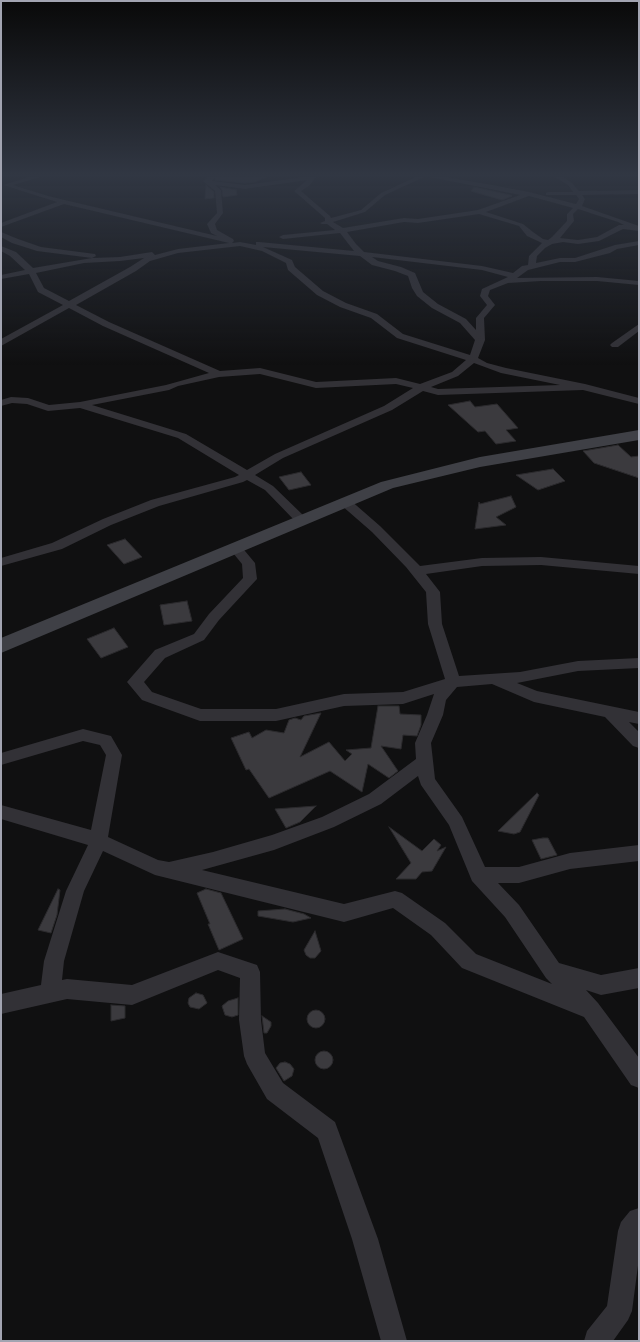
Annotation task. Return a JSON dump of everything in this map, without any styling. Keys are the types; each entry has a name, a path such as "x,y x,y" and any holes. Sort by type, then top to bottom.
{"main road":[{"path":"1,646 386,485 480,462 639,435"}],"street":[{"path":"11,240 40,249 120,259"},
{"path":"1,343 133,269 147,259 178,252 200,245 210,240"},
{"path":"220,240 264,248 289,262 291,268 320,292 343,305 374,316 400,336 473,359 484,365 504,371 585,387 639,401"},
{"path":"230,240 236,243"},
{"path":"254,243 270,240"},
{"path":"348,240 362,254 375,263 398,269 412,275 416,288 420,294 435,306 463,322 480,340"},
{"path":"538,240 548,242 563,240 578,242 594,240"},
{"path":"532,266 534,256 542,246 552,240"},
{"path":"1,277 84,261 120,259 236,243 319,248 482,268 516,276"},
{"path":"1,562 57,546 107,522 155,503 239,480 279,456 388,408 422,387 455,374 473,359 480,340 480,318 491,305 484,296 486,289 507,281 516,276 525,268 560,260 576,260 607,252 615,247 636,244"},
{"path":"1,248 13,254 31,271 41,290 67,305 173,355 219,374"},
{"path":"507,281 541,279 597,279 639,283"},
{"path":"615,345 639,327"},
{"path":"1,402 11,400 28,401 48,408 80,404 169,387 175,384 219,374 260,371 316,385 396,381 438,392 585,387"},
{"path":"80,404 182,436 269,488 301,520"},
{"path":"345,502 376,529 416,571 433,592 435,624 453,682"},
{"path":"235,548 248,563 250,579 214,617 199,637 160,654 135,682 147,696 200,715 276,715 344,700 403,698 453,682 520,677 578,666 639,663"},
{"path":"416,571 482,562 541,561 639,570"},
{"path":"495,680 534,696 639,718"},
{"path":"453,682 439,698 435,715 423,743 427,780 456,822 479,875 512,911 553,971 591,1010 639,1077"},
{"path":"609,711 639,742"},
{"path":"1,759 83,735 105,740 114,755 98,842 75,891 54,961 51,993"},
{"path":"167,870 213,860 266,844 328,822 375,799 425,762"},
{"path":"1,812 87,836 155,867 344,913 395,899 438,929 468,961 591,1010"},
{"path":"479,875 518,875 570,861 639,853"},
{"path":"1,1004 67,989 132,995 218,961 250,972 250,1020 255,1056 275,1091 327,1130 365,1239 394,1341"},
{"path":"553,971 601,985 639,978"},
{"path":"597,1341 619,1311 630,1231 639,1220"}],"building":[{"path":"470,401 475,407 497,404 518,428 506,430 516,441 496,444 485,431 478,432 448,405"},
{"path":"618,445 631,457 639,456 639,478 594,463 583,451"},
{"path":"553,469 565,481 538,490 516,475"},
{"path":"301,472 311,485 289,490 279,477"},
{"path":"511,496 516,507 496,517 506,525 475,529 479,502 480,504"},
{"path":"125,539 142,557 124,564 107,545"},
{"path":"187,601 192,621 164,625 160,605"},
{"path":"114,628 128,647 101,658 87,639"},
{"path":"378,706 399,706 400,714 421,715 421,725 417,736 403,735 401,749 381,746 398,771 389,778 368,764 362,792 330,771 269,798 249,769 246,770 231,738 249,732 252,738 266,730 284,733 289,720 295,718 301,720 304,716 321,713 300,757 329,742 345,761 352,754 346,750 371,748"},
{"path":"537,793 539,795 520,832 514,834 498,831"},
{"path":"316,806 300,822 286,828 275,809"},
{"path":"389,827 422,851 434,839 441,845 437,851 446,847 432,871 422,872 416,879 396,879 411,863"},
{"path":"548,838 557,855 541,859 532,840"},
{"path":"58,889 60,890 57,915 51,933 38,930"},
{"path":"206,889 221,893 243,939 219,950 197,893"},
{"path":"285,909 304,914 311,918 293,922 258,916 258,911"},
{"path":"315,931 321,951 315,958 310,958 306,955 304,950"},
{"path":"196,993 203,995 207,1003 199,1009 190,1007 188,1003 189,998"},
{"path":"238,998 238,1015 232,1017 225,1015 222,1006 228,1001"},
{"path":"111,1005 125,1006 125,1018 111,1021"},
{"path":"316,1010 322,1013 325,1019 322,1025 316,1028 310,1025 307,1019 310,1013"},
{"path":"262,1016 271,1022 271,1026 267,1033 264,1033"},
{"path":"324,1051 330,1054 333,1060 330,1066 324,1069 318,1066 315,1060 318,1054"},
{"path":"285,1062 290,1064 294,1069 292,1076 284,1081 276,1068 280,1063"}]}
